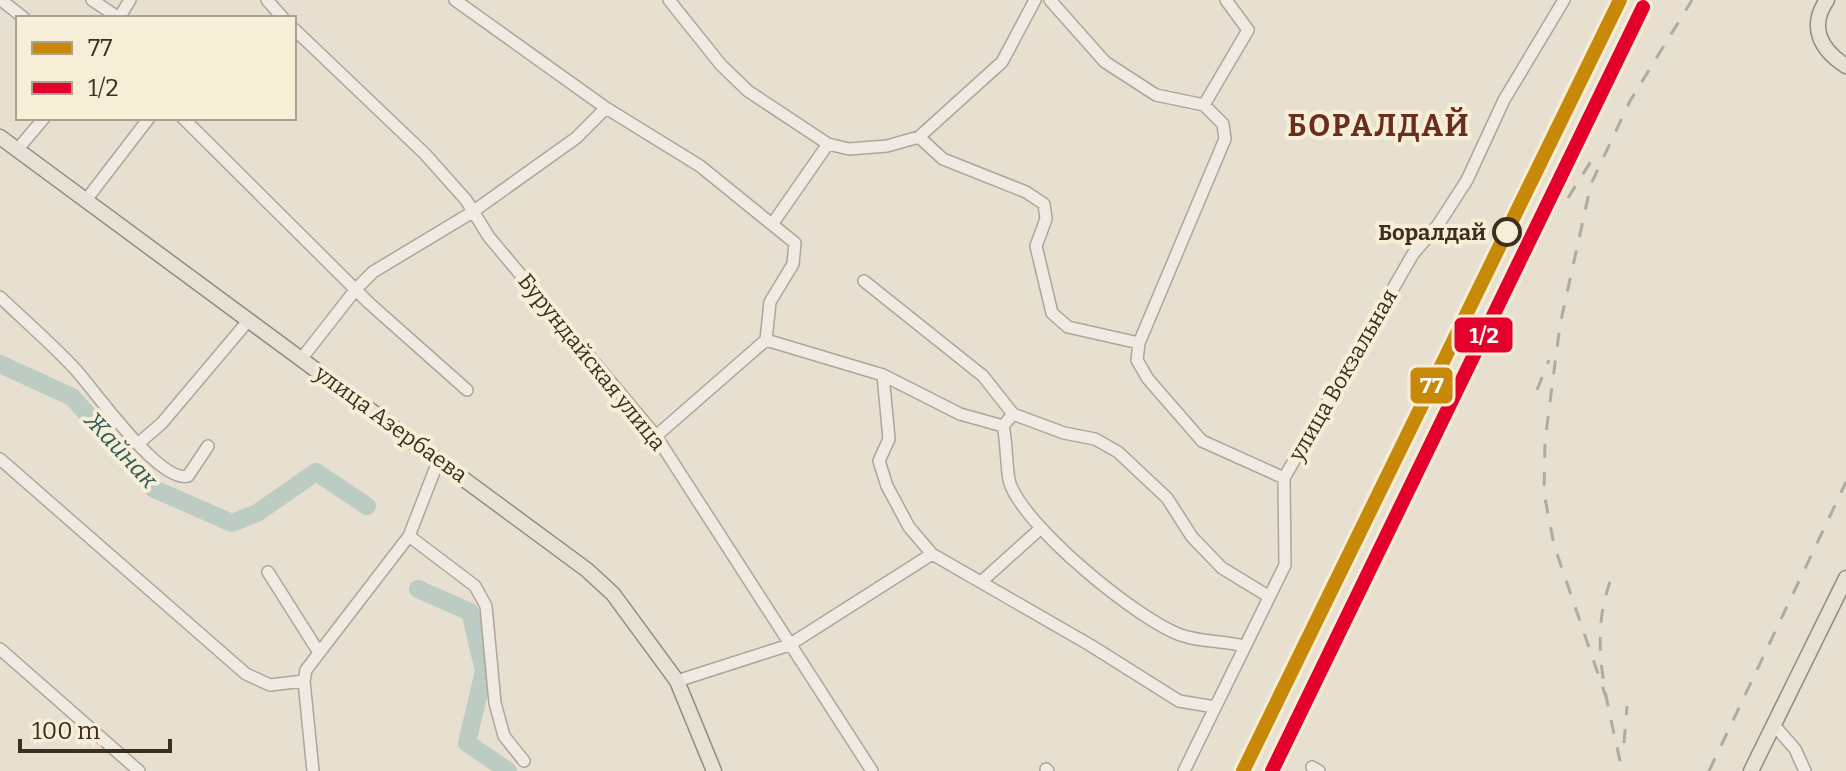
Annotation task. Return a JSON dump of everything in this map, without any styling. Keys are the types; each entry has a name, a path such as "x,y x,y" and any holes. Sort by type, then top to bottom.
{"main road":[{"path":"1827,0 1819,16 1817,34 1825,49 1846,66"},
{"name":"улица Азербаева","path":"0,137 439,459 613,594 677,681 714,771"},
{"path":"1751,771 1846,578"}],"street":[{"path":"1,0 21,16"},
{"path":"92,0 116,16"},
{"path":"267,0 281,16"},
{"path":"455,0 606,108 700,166 795,243 793,264 770,302 766,340 656,436"},
{"path":"669,0 721,65 748,91 828,144 849,149 887,146 919,137 1002,62 1035,0"},
{"path":"1050,0 1105,62 1156,95 1204,105 1223,124 1225,139 1139,343 1137,360 1148,379 1202,441 1284,478"},
{"path":"1204,105 1248,30 1226,0"},
{"name":"улица Вокзальная","path":"1184,771 1285,565 1284,478 1413,254 1438,225 1467,180 1504,100 1564,0"},
{"name":"Бурундайская улица","path":"296,31 425,154 466,200 471,213 656,436 872,771"},
{"path":"302,358 373,272 471,213 576,138 606,108"},
{"path":"17,150 42,120"},
{"path":"86,200 147,120"},
{"path":"185,120 356,289 467,390"},
{"path":"919,137 943,159 1026,192 1044,204 1046,219 1036,246 1052,313 1068,327 1139,343"},
{"path":"773,223 828,144"},
{"path":"864,281 983,376 1013,414 1064,433 1095,439 1118,452 1167,498 1192,537 1222,568 1268,596"},
{"path":"0,297 75,369 163,467 184,478 208,446"},
{"path":"139,443 162,423 248,321"},
{"path":"766,340 883,375 960,414 1003,426"},
{"path":"883,375 889,439 879,461 887,486 909,527 932,554 1179,701 1215,707"},
{"path":"1013,414 1003,426 1010,483 1041,528 1083,570 1157,621 1183,636 1244,646"},
{"path":"0,459 246,674 270,685 304,681"},
{"path":"313,771 304,681 318,651 409,536 439,459"},
{"path":"981,582 1041,528"},
{"path":"409,536 475,586 486,606 495,703 504,736 524,761"},
{"path":"677,681 789,645 932,554"},
{"path":"268,572 318,651"},
{"path":"0,649 139,771"},
{"path":"1774,725 1795,749 1805,771"}],"waterway":[{"name":"Жайнак","path":"0,364 72,397 154,489 232,523 257,513 316,472 367,506"},
{"name":"Жайнак","path":"418,589 470,612 484,671 467,743 508,771"}],"railway":[{"path":"1607,700 1554,545 1544,493 1545,441 1560,325 1591,184 1630,101 1692,0"},
{"path":"1568,198 1593,158"},
{"path":"1537,390 1549,360"},
{"path":"1709,771 1846,482"},
{"path":"1610,582 1600,629 1601,653 1622,771"},
{"path":"1624,743 1627,706"}],"transit line":[{"name":"77","path":"1243,771 1620,0"},
{"name":"1/2","path":"1272,771 1643,7"}],"place":[{"name":"Боралдай","path":"1507,232"}],"district":[{"name":"БОРАЛДАЙ","path":"1379,126"}]}
